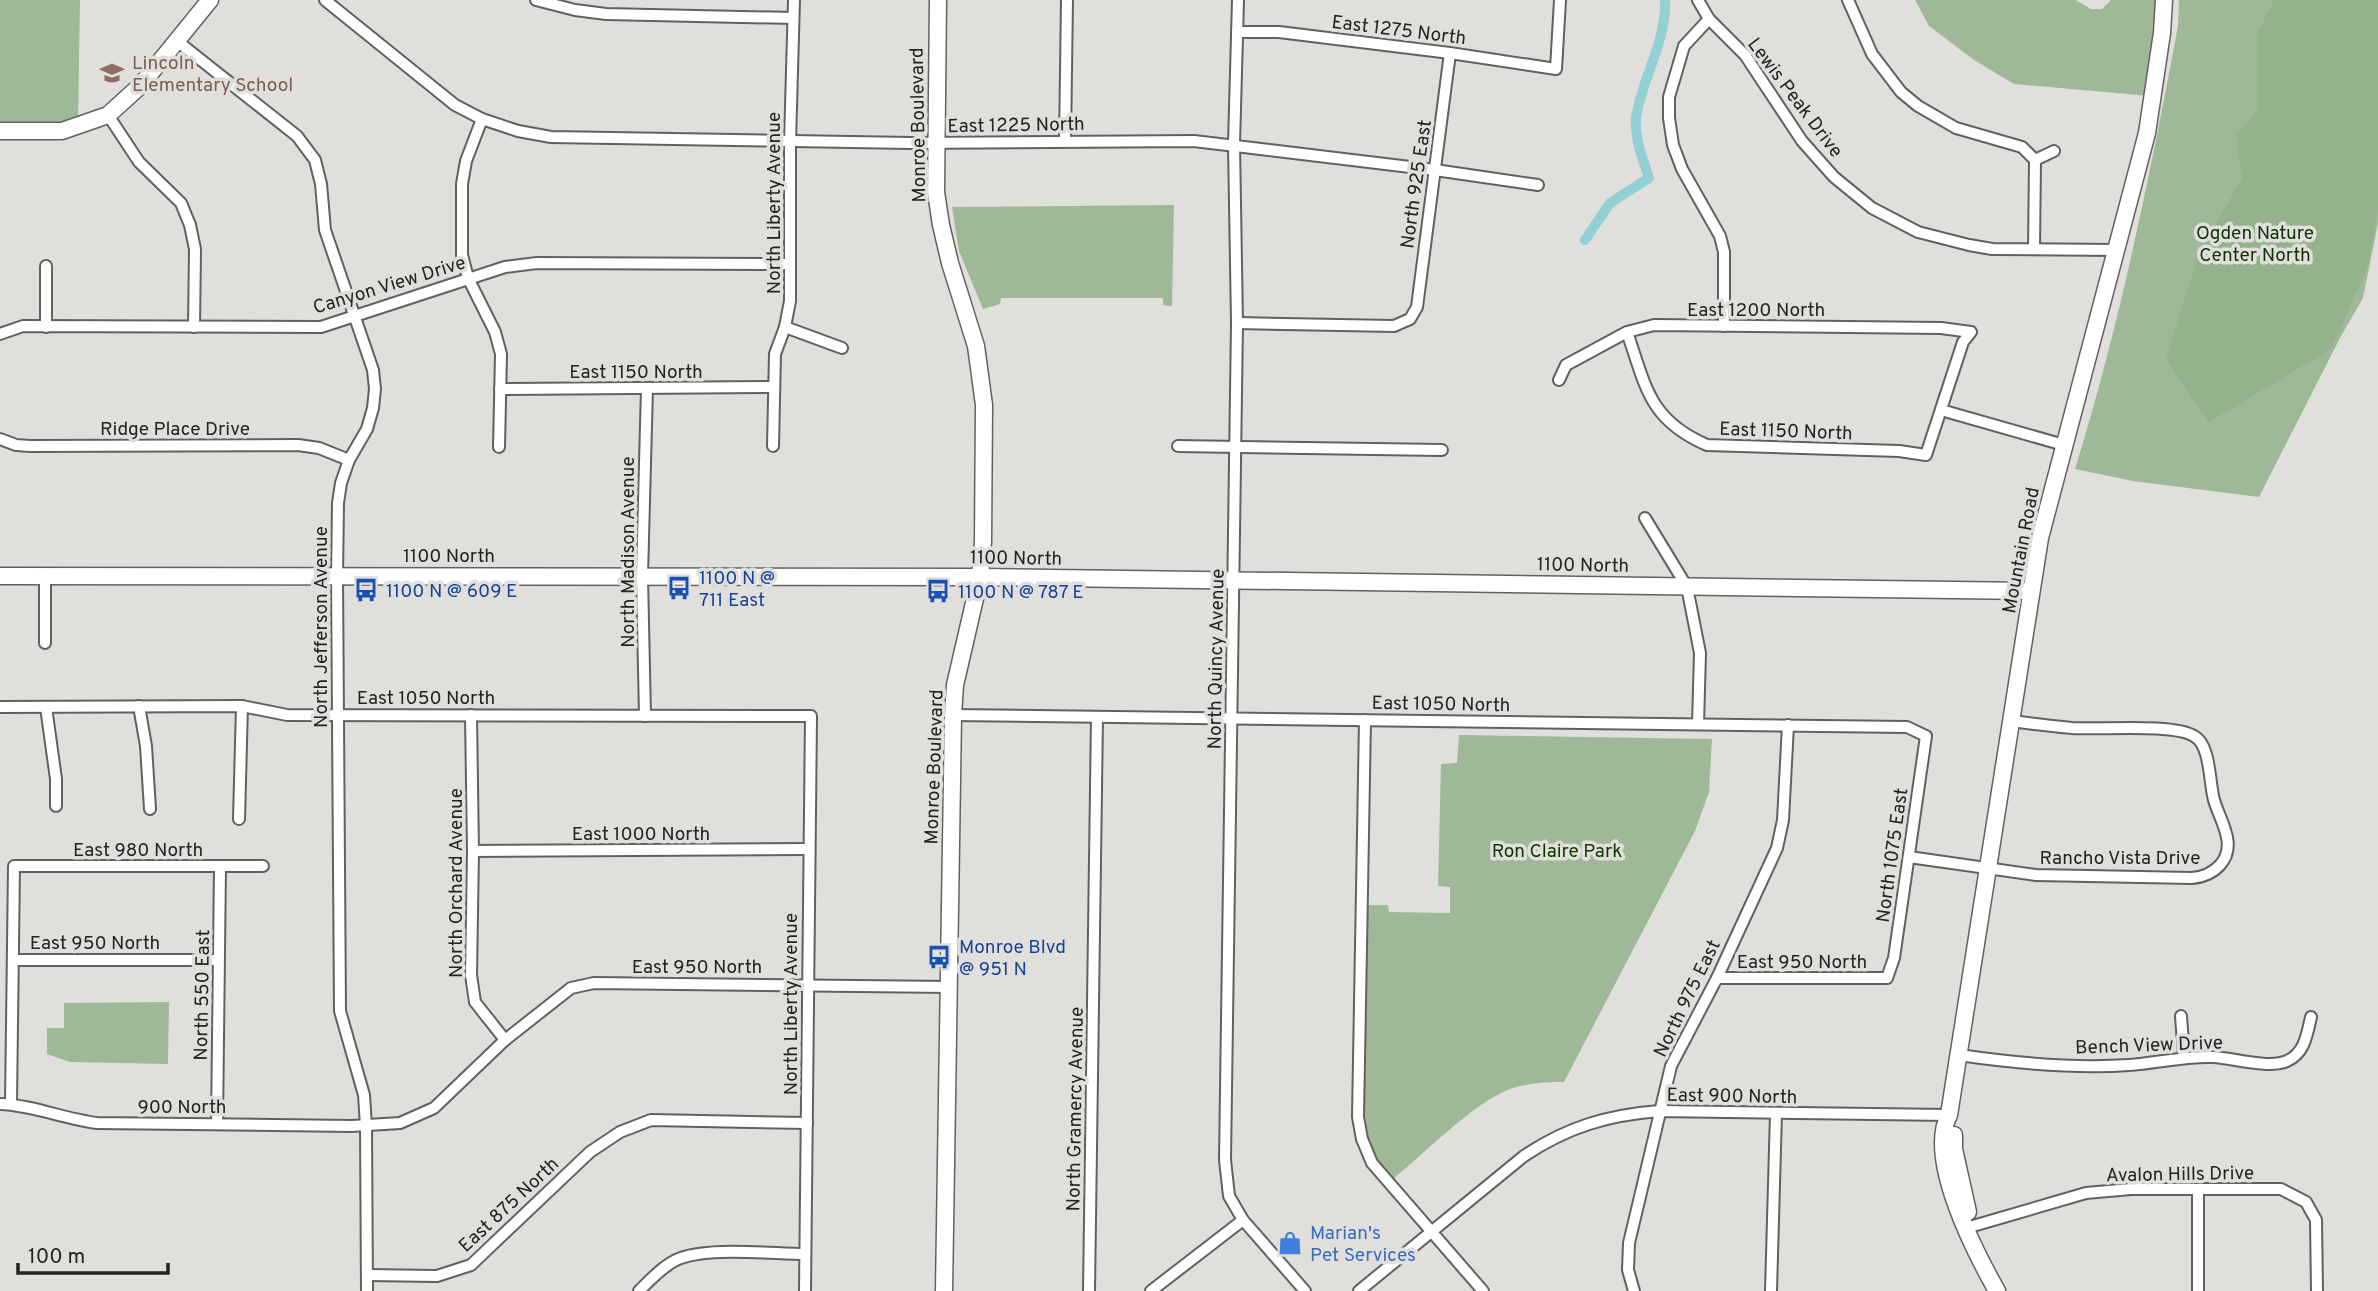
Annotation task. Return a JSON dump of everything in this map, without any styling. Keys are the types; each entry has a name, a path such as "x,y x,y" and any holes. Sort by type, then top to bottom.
{"street":[{"path":"0,131 62,131 108,115 140,86 211,0"},
{"name":"East 1225 North","path":"325,0 455,105 482,119 518,131 551,137 790,142 1194,141 1538,185"},
{"path":"536,0 606,14 793,18"},
{"name":"North Liberty Avenue","path":"773,446 775,354 785,327 790,301 790,142 794,0"},
{"name":"Monroe Boulevard","path":"938,0 936,191 941,225 976,346 985,405 984,515 980,577 955,685 953,715 944,1291"},
{"path":"1065,141 1067,0"},
{"name":"North Quincy Avenue","path":"1238,0 1234,144 1237,323 1225,1160 1229,1196 1243,1220 1305,1291"},
{"name":"East 1275 North","path":"1237,32 1279,32 1556,69 1560,0"},
{"name":"Lewis Peak Drive","path":"1698,0 1709,19 1745,55 1790,124 1816,158 1834,177 1872,208 1906,227 1943,239 1992,249 2116,250"},
{"path":"1847,0 1872,54 1894,84 1918,106 1956,128 2022,146 2035,160 2034,249"},
{"name":"Mountain Road","path":"1966,1228 1969,1213 1954,1149 1954,1123 1950,1115 2031,592 2040,538 2147,133 2161,47 2164,0"},
{"path":"1709,19 1684,47 1669,97 1669,118 1673,145 1682,169 1720,236 1724,252 1724,326"},
{"name":"North Jefferson Avenue","path":"177,41 298,136 315,160 321,184 325,230 373,370 373,408 367,429 349,460 338,503 340,1011 364,1095 367,1291"},
{"name":"North 925 East","path":"1237,323 1394,326 1410,319 1417,307 1450,53"},
{"path":"108,115 139,162 181,203 190,225 195,249 194,327"},
{"path":"482,119 467,160 462,184 462,256 468,278 495,332 501,354 499,447"},
{"path":"2035,160 2054,150"},
{"name":"Canyon View Drive","path":"0,334 23,326 321,327 505,267 537,263 789,264"},
{"path":"46,266 47,327"},
{"name":"East 1200 North","path":"1559,380 1566,365 1627,332 1654,325 1941,328 1971,332 1963,342 1941,410"},
{"path":"785,327 842,348"},
{"name":"East 1150 North","path":"1627,332 1655,407 1667,421 1688,437 1707,445 1899,451 1926,455 1941,410"},
{"name":"East 1150 North","path":"500,389 773,387"},
{"name":"North Madison Avenue","path":"645,716 642,576 647,388"},
{"path":"1941,410 2064,444"},
{"name":"Ridge Place Drive","path":"0,439 16,445 30,446 298,445 319,448 349,460"},
{"path":"1178,446 1442,450"},
{"path":"1645,517 1687,587 1700,653 1698,724"},
{"name":"1100 North","path":"0,576 980,577 2031,592"},
{"path":"45,576 45,643"},
{"path":"139,706 146,746 150,809"},
{"path":"239,819 242,706"},
{"name":"East 1050 North","path":"0,707 242,706 287,715 811,716"},
{"path":"46,707 56,779 55,806"},
{"name":"North Orchard Avenue","path":"471,715 471,975 475,1002 505,1040"},
{"name":"East 1050 North","path":"953,715 1907,727 1927,736"},
{"name":"North Liberty Avenue","path":"805,1291 811,716"},
{"name":"North Gramercy Avenue","path":"1089,1291 1097,717"},
{"path":"1365,720 1358,1116 1362,1139 1372,1163 1483,1291"},
{"name":"Rancho Vista Drive","path":"1989,869 2036,875 2192,878 2211,874 2227,854 2227,836 2214,801 2207,755 2197,737 2179,730 2073,728 2013,721"},
{"name":"North 975 East","path":"1634,1291 1628,1270 1629,1243 1671,1066 1717,978 1777,848 1783,820 1788,725"},
{"name":"North 1075 East","path":"1886,978 1894,958 1927,736"},
{"name":"East 1000 North","path":"473,851 809,849"},
{"path":"1909,857 1989,869"},
{"name":"East 980 North","path":"13,960 14,866 263,866"},
{"name":"North 550 East","path":"217,1124 220,867"},
{"path":"6,1104 13,960"},
{"name":"East 950 North","path":"13,960 218,960"},
{"name":"East 950 North","path":"1717,978 1886,978"},
{"name":"East 950 North","path":"571,988 594,983 950,987"},
{"name":"900 North","path":"6,1104 97,1123 366,1126 400,1123 434,1108 505,1040 571,988"},
{"path":"2181,1016 2184,1057"},
{"name":"Bench View Drive","path":"1959,1055 2035,1064 2129,1065 2184,1057 2215,1057 2271,1064 2285,1062 2298,1054 2306,1041 2311,1017"},
{"name":"East 900 North","path":"1359,1291 1524,1156 1548,1140 1585,1124 1626,1113 1660,1111 1950,1115"},
{"path":"1770,1291 1776,1112"},
{"name":"East 875 North","path":"367,1275 437,1276 471,1265 590,1152 620,1132 651,1120 807,1123"},
{"name":"Avalon Hills Drive","path":"1966,1228 2086,1193 2131,1189 2281,1189 2306,1202 2316,1220 2317,1291"},
{"path":"2198,1189 2198,1291"},
{"path":"1151,1291 1243,1220"},
{"path":"1966,1228 1997,1291"},
{"path":"639,1291 658,1272 677,1259 704,1253 805,1254"}],"green space":[{"path":"0,0 80,0 78,121 60,127 0,127"},
{"path":"1915,0 2076,0 2091,9 2102,9 2111,0 2160,0 2150,96 2014,84 1974,60 1929,26"},
{"name":"Ogden Nature Center North","path":"2179,0 2378,0 2378,223 2363,298 2259,497 2133,481 2075,469 2106,360 2133,249 2178,26"},
{"path":"2274,0 2378,0 2378,209 2368,266 2331,349 2209,422 2166,359 2198,256 2242,178 2236,135 2258,110 2257,34"},
{"path":"1174,205 1172,306 1163,305 1163,298 1001,298 1000,304 983,309 959,251 952,207"},
{"name":"Ron Claire Park","path":"1459,735 1712,739 1709,792 1695,831 1564,1082 1519,1086 1505,1091 1462,1120 1393,1179 1373,1151 1363,1118 1368,905 1388,905 1389,912 1450,913 1450,887 1438,886 1441,764 1457,763"},
{"path":"169,1002 168,1064 70,1062 47,1054 47,1028 64,1028 64,1003"}],"waterway":[{"path":"1585,240 1610,203 1649,178 1638,141 1636,118 1662,30 1665,0"}],"place":[{"name":"Lincoln Elementary School","path":"112,73"},
{"name":"1100 N @ 711 East","path":"679,588"},
{"name":"1100 N @ 609 E","path":"366,590"},
{"name":"1100 N @ 787 E","path":"938,591"},
{"name":"Monroe Blvd @ 951 N","path":"939,957"},
{"name":"Marian's Pet Services","path":"1290,1243"}]}
